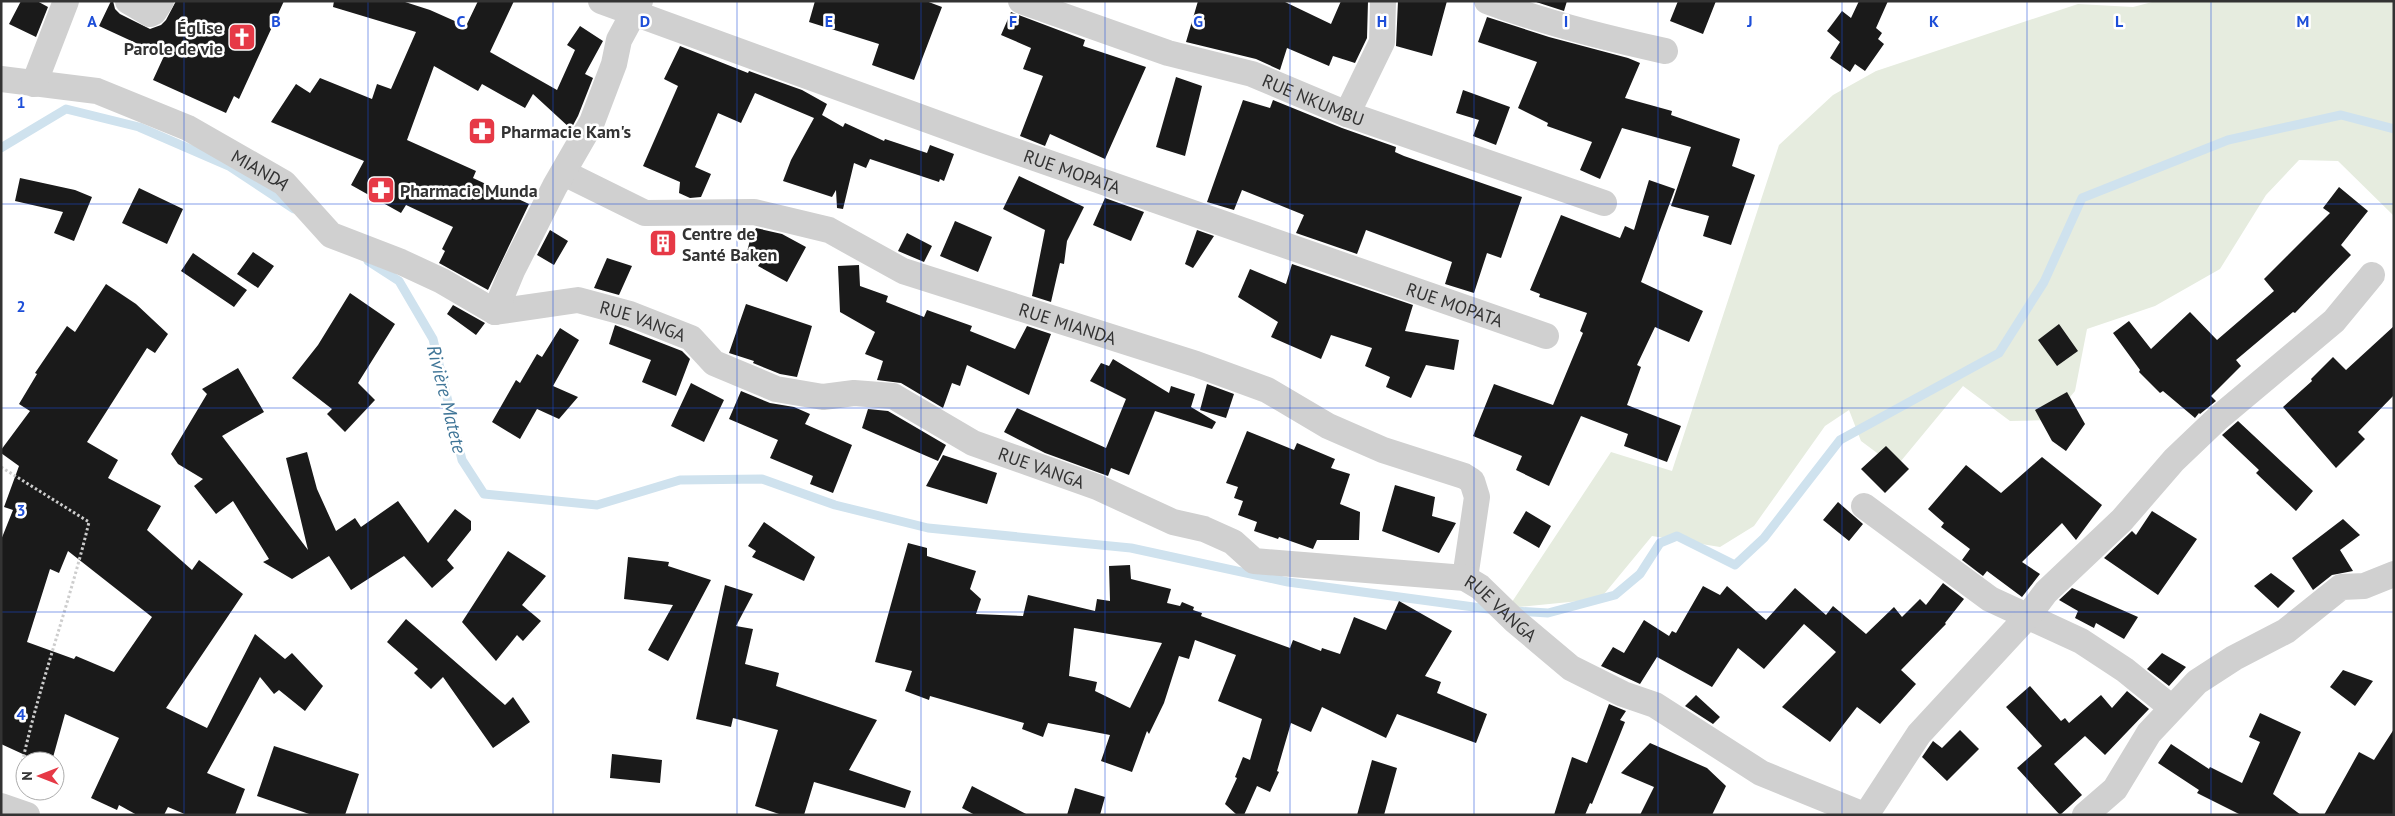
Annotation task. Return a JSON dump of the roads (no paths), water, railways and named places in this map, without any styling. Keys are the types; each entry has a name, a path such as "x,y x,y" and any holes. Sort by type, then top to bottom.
{"street":[{"path":"34,84 66,1"},
{"path":"128,1 150,14 154,12 161,1"},
{"name":"RUE MOPATA","path":"601,1 636,7 984,140 1546,336"},
{"name":"RUE NKUMBU","path":"1021,1 1168,53 1252,74 1347,114 1604,202"},
{"path":"1347,114 1382,42 1383,1"},
{"path":"1488,1 1523,15 1594,35 1665,51"},
{"path":"495,312 512,272 555,186 592,122 614,64 619,40 636,7"},
{"name":"MIANDA","path":"1,79 97,91 188,128 284,183 331,235 442,281 495,312"},
{"name":"RUE MIANDA","path":"564,173 645,213 754,212 829,230 903,271 1196,364 1267,390 1328,426 1383,450 1464,476 1472,481 1477,498 1465,578"},
{"path":"1865,815 1920,734 2028,616 2046,592 2122,520 2174,460 2217,419 2334,321 2372,275"},
{"name":"RUE VANGA","path":"495,312 578,300 630,314 692,338 714,363 776,389 823,397 854,393 893,396 973,443 1096,487 1173,522 1204,529 1233,542 1254,561 1465,578 1480,587 1509,615 1571,668 1623,694 1655,705 1761,773 1865,815"},
{"path":"1864,506 1990,599 2081,641 2124,670 2172,708"},
{"path":"2085,815 2115,789 2149,733 2197,682 2234,658 2286,631 2340,587 2364,586 2394,574"}],"waterway":[{"name":"Rivière Matete","path":"1,148 66,109 139,127 229,166 294,209"},
{"path":"1514,611 1548,613 1615,595 1640,574 1660,543 1677,536 1735,565 1764,538 1840,440 1999,353 2044,282 2082,198 2228,140 2341,115 2394,129"},
{"path":"368,261 399,281 433,339 462,460 484,494 597,505 680,480 762,479 835,505 928,528 1131,548 1288,582 1496,610"}],"place":[{"name":"Église Parole de vie","path":"242,37"},
{"name":"Pharmacie Kam's","path":"482,131"},
{"name":"Pharmacie Munda","path":"381,190"},
{"name":"Centre de Santé Baken","path":"663,243"}]}
